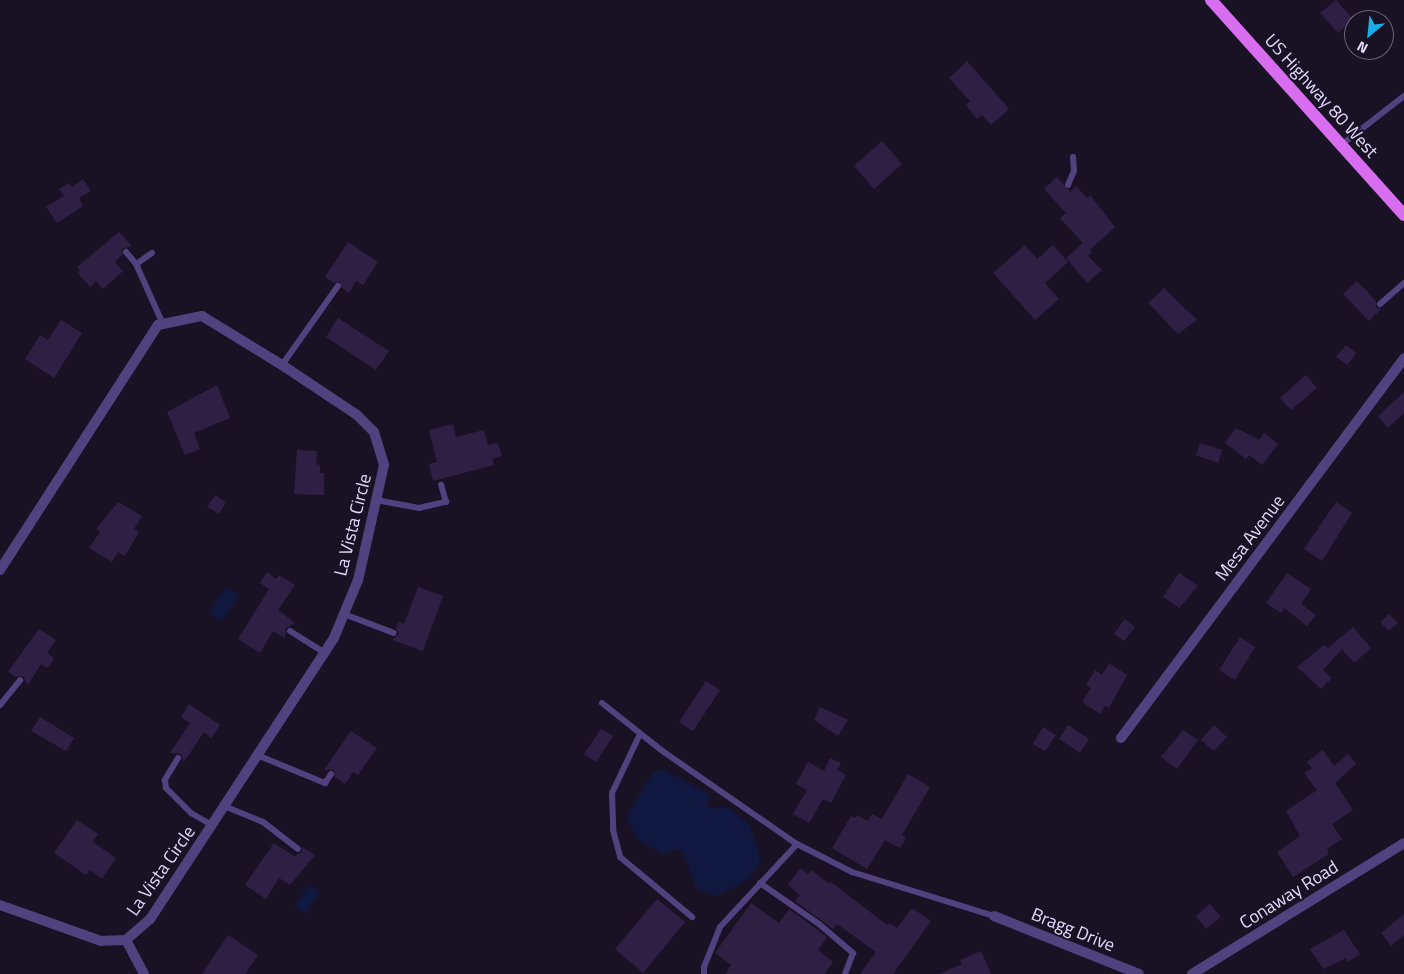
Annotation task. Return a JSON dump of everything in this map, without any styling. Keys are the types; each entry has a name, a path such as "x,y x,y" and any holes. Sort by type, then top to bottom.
{"main road":[{"name":"US Highway 80 West","path":"1211,0 1404,215"}],"street":[{"name":"La Vista Circle","path":"1,908 101,941 126,940 150,919 325,653 358,580 384,465 374,432 357,415 282,365 202,316 164,324"},
{"path":"0,570 129,365 158,325 164,324"},
{"name":"Mesa Avenue","path":"1121,738 1404,358"},
{"name":"Conaway Road","path":"1192,974 1404,843"},
{"name":"Bragg Drive","path":"994,916 1139,974"},
{"path":"126,940 144,974"}],"lane":[{"path":"1341,145 1404,96"},
{"path":"1068,186 1074,171 1073,157"},
{"path":"126,252 136,264 164,324"},
{"path":"136,264 152,253"},
{"path":"1380,304 1404,283"},
{"path":"282,365 338,286"},
{"path":"376,500 419,508 446,502 440,485"},
{"path":"344,614 394,633"},
{"path":"290,631 325,653"},
{"path":"0,705 20,680"},
{"path":"602,703 640,734 797,844 852,872 994,916"},
{"path":"640,734 612,793 614,830 620,857 692,917"},
{"path":"258,755 324,783 330,774"},
{"path":"178,758 165,780 166,788 191,814 212,825"},
{"path":"224,806 263,822 298,849"},
{"path":"704,974 704,967 720,927 797,844"},
{"path":"760,883 819,924 853,953 845,974"}],"water":[{"path":"226,587 239,595 223,620 218,619 210,612"},
{"path":"663,770 709,794 708,808 729,808 750,825 761,860 750,878 717,896 696,888 686,858 678,849 663,854 640,841 628,821 628,813 654,771"},
{"path":"309,885 320,892 305,914 294,907"}],"building":[{"path":"1336,0 1345,10 1344,27 1338,33 1320,13"},
{"path":"967,61 1009,109 991,125 982,115 977,119 966,105 970,101 949,78"},
{"path":"882,141 902,164 874,189 854,166"},
{"path":"1057,177 1070,192 1076,186 1087,198 1090,195 1115,227 1090,250 1092,252 1088,256 1102,270 1087,283 1066,258 1083,243 1060,218 1066,213 1044,189"},
{"path":"83,179 91,191 79,198 83,206 57,223 46,207 64,196 59,189 69,183 72,187"},
{"path":"119,232 132,246 122,249 122,255 115,262 123,271 103,289 96,281 90,287 78,273 80,271 77,267"},
{"path":"348,242 378,262 363,285 356,281 349,293 342,288 340,282 334,283 325,277"},
{"path":"1025,245 1037,259 1053,245 1068,262 1045,283 1059,299 1035,320 993,273"},
{"path":"1357,281 1376,301 1376,307 1381,309 1369,321 1343,294"},
{"path":"1164,288 1197,320 1178,334 1148,303"},
{"path":"338,318 389,351 376,370 326,337"},
{"path":"61,320 82,333 54,378 25,359 40,335 48,340"},
{"path":"1346,345 1356,353 1347,365 1336,357"},
{"path":"1306,375 1317,388 1291,410 1280,398"},
{"path":"217,385 230,418 194,433 200,449 185,455 167,412"},
{"path":"1404,392 1404,413 1388,428 1378,416"},
{"path":"453,424 456,437 484,430 488,445 498,443 502,456 492,459 494,465 433,481 429,464 437,462 429,430"},
{"path":"1236,428 1259,440 1264,433 1278,444 1262,465 1249,455 1246,459 1225,443"},
{"path":"1200,443 1222,450 1218,463 1196,455"},
{"path":"297,450 317,451 316,464 320,465 320,473 324,473 324,495 294,494"},
{"path":"215,495 226,502 219,514 207,507"},
{"path":"118,502 142,516 134,529 139,532 125,556 118,552 112,562 89,548 100,532 96,529"},
{"path":"1336,502 1352,513 1322,561 1304,549"},
{"path":"267,572 276,579 279,575 295,585 278,610 295,623 286,628 285,638 273,631 260,653 238,639 269,589 260,583"},
{"path":"1179,573 1198,586 1179,608 1163,597"},
{"path":"1287,573 1311,589 1301,604 1316,615 1307,626 1284,608 1281,613 1266,603"},
{"path":"418,587 443,596 423,651 392,640 399,634 396,628 398,622 404,624"},
{"path":"1389,614 1398,623 1389,631 1380,622"},
{"path":"1125,619 1135,627 1124,641 1114,634"},
{"path":"1353,627 1371,648 1354,663 1342,649 1323,670 1332,678 1321,689 1297,667 1324,645 1328,648"},
{"path":"39,629 56,640 47,653 54,658 48,668 41,664 28,685 23,676 16,677 8,672"},
{"path":"1240,637 1255,647 1235,680 1219,670"},
{"path":"1109,663 1127,675 1109,708 1105,706 1100,714 1082,702 1091,688 1086,685 1095,670 1102,675"},
{"path":"706,681 720,690 693,731 679,722"},
{"path":"189,704 220,725 211,738 204,732 184,762 181,754 170,753 190,723 181,717"},
{"path":"820,707 848,720 838,736 814,720"},
{"path":"40,717 74,738 66,751 31,731"},
{"path":"1068,725 1089,739 1080,753 1059,739"},
{"path":"1214,725 1227,737 1214,751 1201,740"},
{"path":"1043,727 1056,735 1045,751 1033,744"},
{"path":"601,729 613,736 596,762 584,754"},
{"path":"1183,730 1198,740 1177,769 1161,757"},
{"path":"351,731 377,748 358,775 353,772 345,784 335,777 334,770 324,770"},
{"path":"1323,750 1334,766 1348,754 1356,764 1335,783 1353,810 1332,824 1342,839 1327,849 1329,854 1293,877 1277,852 1300,836 1286,811 1317,790 1304,773 1312,768 1307,762"},
{"path":"830,758 841,763 837,770 846,775 831,803 823,799 809,823 793,814 807,790 796,784 808,762 824,771"},
{"path":"908,774 930,787 902,835 906,838 900,848 885,840 867,869 832,848 851,816 855,818 857,815 868,821 872,814 882,819"},
{"path":"77,820 98,834 93,842 116,858 102,879 90,870 86,875 54,853"},
{"path":"274,843 294,856 302,852 302,847 315,855 290,885 279,878 266,899 245,885"},
{"path":"800,868 808,874 811,870 830,884 831,882 887,925 889,923 897,928 912,908 931,921 893,974 860,974 876,952 837,924 833,929 795,901 800,895 788,885"},
{"path":"657,899 685,922 643,973 615,949"},
{"path":"751,903 779,923 789,909 827,937 818,950 833,962 824,974 725,974 731,965 715,953"},
{"path":"1210,904 1221,917 1206,929 1196,916"},
{"path":"1404,914 1404,935 1391,946 1381,933"},
{"path":"1344,930 1360,954 1348,962 1346,958 1323,969 1310,949"},
{"path":"228,935 258,955 245,974 202,974"},
{"path":"981,951 991,974 939,974 962,964 960,960"}]}
